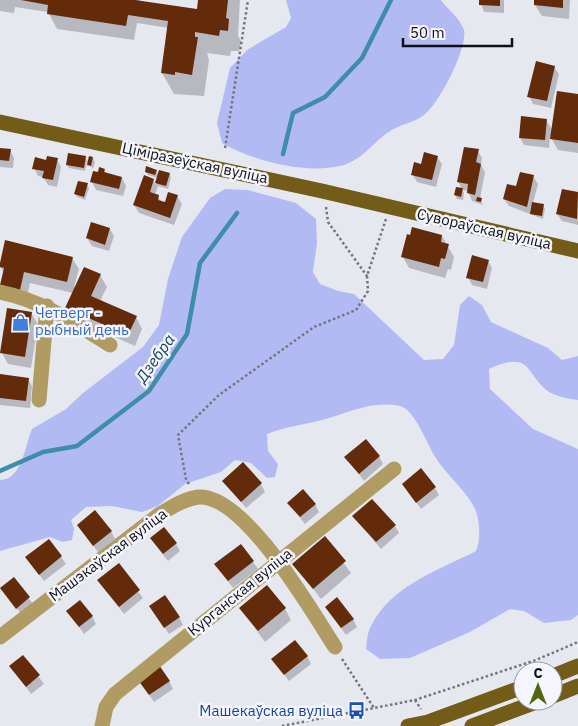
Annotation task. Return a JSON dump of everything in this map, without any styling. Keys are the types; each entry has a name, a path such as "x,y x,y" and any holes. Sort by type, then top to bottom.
{"main road":[{"name":"Ціміразеўская вуліца","path":"0,122 390,206"},
{"name":"Сувораўская вуліца","path":"390,206 578,251"},
{"path":"563,672 578,666"},
{"path":"563,692 578,686"},
{"path":"408,726 428,722 513,692"},
{"path":"472,726 513,711"}],"street":[{"path":"0,292 47,306 110,345"},
{"path":"39,400 47,306"},
{"name":"Курганская вуліца","path":"102,726 106,707 115,694 394,469"},
{"path":"199,497 214,499 240,516 278,561 335,647"},
{"name":"Машэкаўская вуліца","path":"0,637 160,514 184,501 199,497"}],"path":[{"path":"225,148 248,0"},
{"path":"322,191 328,222 367,276"},
{"path":"199,497 186,479 178,435 219,395 306,333 356,310 368,291 367,276 390,206"},
{"path":"282,726 415,700 536,660 578,642"},
{"path":"335,647 374,708"}],"shaded area":[{"path":"286,0 441,0 457,18 464,30 462,49 451,75 430,109 420,118 390,131 361,156 348,164 326,168 311,168 295,167 263,160 222,143 217,123 230,68 247,50 286,27 291,18"},
{"path":"225,189 248,190 296,203 316,219 317,243 313,272 320,284 338,291 354,294 424,360 443,359 454,345 460,305 469,296 482,305 491,322 548,348 562,360 578,356 578,400 564,398 551,393 543,387 522,363 504,363 489,369 490,389 533,429 578,449 578,615 571,620 544,623 524,611 510,609 470,632 410,658 380,659 366,649 371,626 391,600 417,581 476,551 479,541 478,517 470,500 438,462 420,427 410,413 400,406 379,405 360,408 267,434 268,451 278,464 275,477 267,478 251,463 235,460 221,472 185,484 158,506 142,512 112,506 86,507 71,520 74,529 72,540 63,542 50,537 0,551 0,480 13,474 18,468 32,429 66,409 83,393 143,347 159,325 168,279 182,237 210,198"}],"building":[{"path":"21,0 135,0 197,9 198,0 228,0 226,18 229,19 228,31 220,30 219,36 195,32 195,37 198,37 192,75 175,72 175,75 161,73 168,21 128,15 126,26 47,14 48,5"},
{"path":"479,0 500,0 500,6 479,5"},
{"path":"534,0 563,0 563,8 534,5"},
{"path":"536,61 555,66 547,101 527,97"},
{"path":"557,91 578,94 578,143 550,139"},
{"path":"521,116 547,119 545,140 519,138"},
{"path":"464,147 479,149 476,162 481,164 475,195 467,193 468,184 457,182"},
{"path":"0,148 11,149 9,161 0,160"},
{"path":"424,152 438,156 432,180 411,175 414,162 421,164"},
{"path":"68,153 86,156 84,168 66,165"},
{"path":"47,156 58,158 53,180 42,178 44,171 32,169 35,157 46,160"},
{"path":"89,156 93,157 91,166 87,165"},
{"path":"146,166 157,170 155,175 145,172"},
{"path":"99,167 105,169 104,172 122,177 119,189 90,182 93,171 98,172"},
{"path":"159,170 170,173 166,186 155,183"},
{"path":"520,172 534,175 527,207 503,199 507,184 516,186"},
{"path":"144,175 154,179 150,192 159,195 158,200 165,202 168,192 178,195 170,218 133,205"},
{"path":"78,181 88,183 84,197 74,194"},
{"path":"456,187 463,188 461,197 454,195"},
{"path":"562,189 578,192 577,219 556,214"},
{"path":"477,197 482,198 481,202 476,201"},
{"path":"532,202 544,204 542,216 530,214"},
{"path":"91,222 110,228 105,245 86,238"},
{"path":"412,227 442,235 441,242 449,244 445,259 441,258 439,267 401,257 407,234 410,235"},
{"path":"5,240 73,257 67,282 24,272 20,290 0,285 4,268 0,267 0,263"},
{"path":"472,255 489,260 483,282 466,278"},
{"path":"84,267 101,274 91,296 137,316 128,335 65,308"},
{"path":"7,308 32,312 25,357 0,353"},
{"path":"0,374 29,378 26,401 0,398"},
{"path":"366,439 380,456 359,474 344,457"},
{"path":"243,462 262,483 241,502 222,481"},
{"path":"421,468 436,487 416,503 402,484"},
{"path":"303,489 316,504 300,517 287,503"},
{"path":"372,499 396,525 376,542 352,516"},
{"path":"95,510 112,531 93,546 77,525"},
{"path":"164,527 177,543 163,554 150,538"},
{"path":"325,536 346,561 313,589 292,564"},
{"path":"49,539 62,556 39,575 25,557"},
{"path":"241,544 254,561 228,581 214,564"},
{"path":"119,563 140,590 119,607 97,580"},
{"path":"14,577 30,597 16,609 0,588"},
{"path":"267,585 286,608 258,631 239,608"},
{"path":"165,595 180,617 164,628 149,606"},
{"path":"337,597 354,619 341,628 325,607"},
{"path":"80,600 93,616 79,627 66,611"},
{"path":"295,640 308,656 284,675 271,659"},
{"path":"23,655 40,675 26,687 9,666"},
{"path":"159,665 170,681 149,695 138,680"}],"waterway":[{"name":"Дзебра","path":"283,154 293,113 325,97 362,58 391,0"},
{"name":"Дзебра","path":"0,471 43,452 77,446 149,391 187,334 200,263 237,213"}],"place":[{"name":"Четверг - рыбный день","path":"21,322"},
{"name":"Машекаўская вуліца","path":"357,711"}]}
